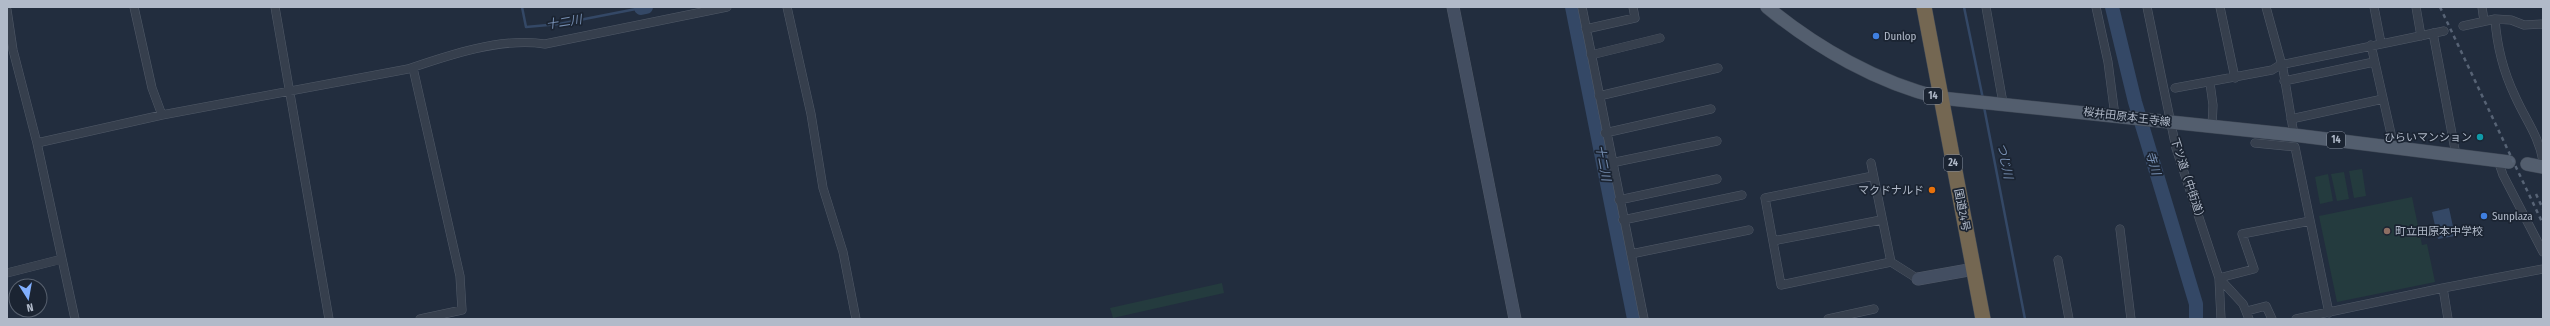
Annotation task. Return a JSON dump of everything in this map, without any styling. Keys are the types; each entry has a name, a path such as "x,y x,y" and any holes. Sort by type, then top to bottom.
{"highway":[{"name":"国道24号","path":"1924,7 1983,319"}],"main road":[{"name":"桜井田原本王寺線","path":"1767,7 1812,40 1854,65 1924,94 1941,98 2294,135 2504,161"},
{"path":"2527,164 2543,167"}],"street":[{"path":"134,7 152,88 162,115"},
{"path":"275,7 329,319"},
{"path":"37,143 162,115 413,68 448,55 526,41 545,44 727,7"},
{"path":"787,7 811,114 823,188 843,252 856,319"},
{"path":"1453,7 1515,319"},
{"path":"1582,7 1605,133 1644,319"},
{"path":"1586,29 1635,18 1633,7"},
{"path":"1986,7 2003,104"},
{"path":"2096,7 2118,116"},
{"name":"下ツ道（中街道）","path":"2147,7 2166,122 2219,278 2248,315"},
{"path":"2220,7 2234,78"},
{"path":"2266,7 2284,81 2294,135"},
{"path":"2374,7 2381,43"},
{"path":"2416,7 2421,36"},
{"path":"2482,7 2484,21"},
{"path":"7,10 13,50 37,143 75,319"},
{"path":"2495,19 2498,51 2515,96 2540,143 2543,161"},
{"path":"2463,26 2495,19 2511,20 2524,25 2543,24"},
{"path":"2175,88 2210,83 2272,70 2280,65 2444,31"},
{"path":"2433,33 2456,155"},
{"path":"1591,55 1660,38"},
{"path":"2371,46 2394,147"},
{"path":"2284,81 2374,62"},
{"path":"413,68 460,276 462,310 457,315 420,319"},
{"path":"1599,96 1718,68"},
{"path":"2210,83 2213,106 2212,127"},
{"path":"2291,119 2383,99"},
{"path":"1605,133 1711,109"},
{"path":"1611,163 1717,141"},
{"path":"2255,143 2295,147 2329,313"},
{"path":"2504,161 2503,175 2543,252"},
{"path":"1871,163 1881,220 1891,262"},
{"path":"1873,176 1765,198 1781,285 1891,262 1918,279 1974,269"},
{"path":"1619,200 1717,179"},
{"path":"1624,220 1742,195"},
{"path":"1773,241 1881,220"},
{"path":"2221,319 2219,278 2254,269 2242,234 2310,221"},
{"path":"2120,229 2131,319"},
{"path":"1631,254 1749,230"},
{"path":"7,273 62,259"},
{"path":"2058,260 2069,319"},
{"path":"2296,319 2443,288 2543,270"},
{"path":"2443,288 2448,319"},
{"path":"2248,315 2266,306 2272,319"},
{"path":"1828,319 1874,310"}],"green space":[{"path":"2362,169 2366,196 2354,198 2349,171"},
{"path":"2344,172 2349,199 2337,201 2331,174"},
{"path":"2328,174 2333,201 2320,204 2315,177"},
{"path":"2412,197 2422,245 2427,244 2435,282 2337,302 2319,216"},
{"path":"1222,283 1224,293 1113,318 1110,308"}],"water":[{"path":"2449,208 2455,236 2438,239 2432,212"}],"waterway":[{"name":"十二川","path":"522,7 526,27 559,24 641,8"},
{"name":"十二川","path":"641,8 646,7"},
{"name":"十二川","path":"1572,7 1634,319"},
{"name":"つじ川","path":"1964,7 1983,99"},
{"name":"寺川","path":"2112,7 2135,102 2196,304 2196,319"},
{"name":"つじ川","path":"1984,107 2025,319"}],"railway":[{"path":"2440,7 2543,224"},
{"path":"2536,194 2543,209"}],"place":[{"name":"Dunlop","path":"1876,36"},
{"name":"ひらいマンション","path":"2480,137"},
{"name":"マクドナルド","path":"1932,190"},
{"name":"Sunplaza","path":"2484,216"},
{"name":"町立田原本中学校","path":"2387,231"}]}
